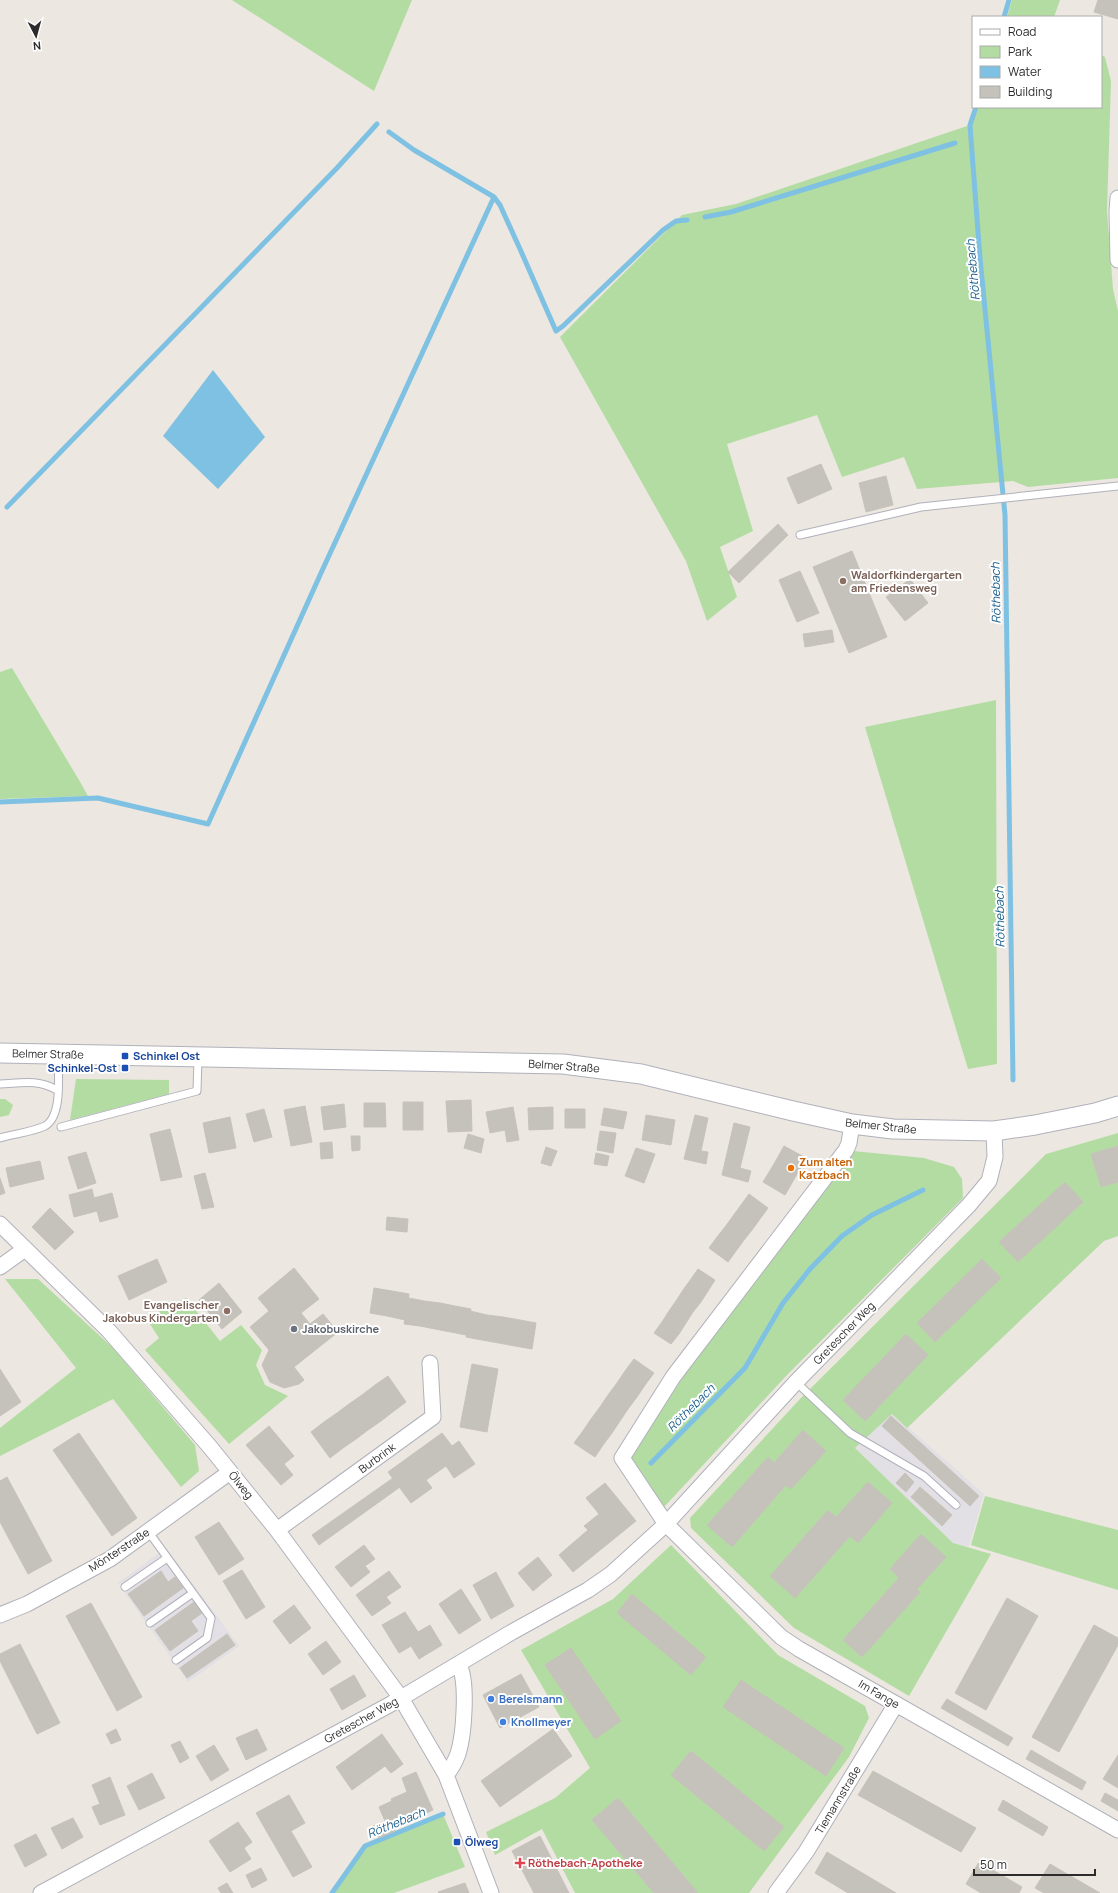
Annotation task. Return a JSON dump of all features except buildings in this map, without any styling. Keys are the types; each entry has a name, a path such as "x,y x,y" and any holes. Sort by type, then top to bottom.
{"street":[{"path":"1118,198 1118,260"},
{"name":"Belmer Straße","path":"0,1053 563,1064 641,1074 852,1124 893,1129 994,1131 1035,1125 1095,1113 1118,1106"},
{"path":"666,1524 622,1458 673,1377 846,1150 849,1143 852,1124"},
{"name":"Gretescher Weg","path":"41,1893 401,1698 459,1665 512,1632 588,1590 611,1574 666,1524 796,1382 969,1205 989,1181 995,1157 994,1131"},
{"name":"Ölweg","path":"0,1224 109,1331 230,1472 277,1530 401,1698 446,1775 491,1893"},
{"path":"0,1267 25,1249"},
{"name":"Burbrink","path":"277,1530 433,1417 430,1363"},
{"name":"Mönterstraße","path":"0,1615 27,1604 110,1559 230,1472"},
{"name":"Im Fange","path":"666,1524 781,1637 799,1649 1118,1830"},
{"path":"446,1775 453,1766 460,1745 465,1688 462,1671 459,1665"},
{"name":"Tiemannstraße","path":"776,1893 810,1846 896,1704"}],"lane":[{"path":"800,535 921,507 1118,486"},
{"path":"0,1138 46,1125 54,1116 58,1105 58,1053"},
{"path":"61,1127 197,1091 198,1057"},
{"path":"0,1084 31,1082 45,1084 57,1090"},
{"path":"796,1382 850,1433 924,1476 956,1505"},
{"path":"148,1531 211,1618 207,1638 176,1660"},
{"path":"125,1587 167,1558"},
{"path":"150,1623 193,1593"}],"shaded area":[{"path":"892,1413 984,1494 969,1546 965,1547 953,1543 855,1448"},
{"path":"166,1548 239,1646 188,1682 118,1583"}],"green space":[{"path":"232,0 412,0 374,91"},
{"path":"1012,0 1060,0 1054,16 1007,16"},
{"path":"1102,56 1105,57 1111,81 1107,211 1113,289 1118,311 1118,478 1028,487 1013,481 917,489 904,457 842,477 817,415 727,444 753,531 720,547 737,597 707,621 686,561 560,337 682,215 736,204 970,125 976,108 1102,108"},
{"path":"12,668 88,796 0,799 0,672"},
{"path":"996,700 997,1064 968,1069 865,727"},
{"path":"76,1079 169,1080 169,1094 70,1120"},
{"path":"0,1099 5,1099 13,1105 9,1115 0,1117"},
{"path":"1118,1133 1118,1236 1104,1241 907,1428 892,1414 855,1448 953,1543 991,1554 909,1696 794,1628 691,1528 690,1518 800,1399 1046,1154"},
{"path":"853,1151 924,1158 954,1167 962,1179 963,1198 788,1374 664,1507 631,1457 681,1380"},
{"path":"5,1279 38,1279 112,1347 195,1445 199,1471 181,1487 113,1399 0,1456 0,1428 76,1368"},
{"path":"186,1298 220,1341 241,1325 262,1350 256,1365 265,1385 288,1396 229,1444 145,1350 159,1338 146,1318"},
{"path":"985,1496 1118,1530 1118,1590 971,1545"},
{"path":"671,1545 778,1655 865,1706 869,1718 849,1757 749,1893 575,1893 542,1829 495,1855 486,1832 555,1798 590,1768 521,1650 613,1599"},
{"path":"443,1814 465,1867 394,1893 332,1893 365,1846"}],"water":[{"path":"213,370 265,437 218,489 163,436"}],"waterway":[{"name":"Röthebach","path":"1004,16 1009,0"},
{"name":"Röthebach","path":"976,108 970,125 980,258 1005,515 1013,1080"},
{"path":"7,507 337,168 377,124"},
{"path":"389,132 414,150 494,197"},
{"path":"705,217 731,212 955,143"},
{"path":"0,802 98,798 208,824 321,573 494,197 500,205 556,331 663,230 676,221 687,220"},
{"path":"651,1463 745,1368 783,1303 810,1269 842,1236 872,1215 923,1190"},
{"name":"Röthebach","path":"332,1893 365,1846 443,1814"}],"place":[{"name":"Waldorfkindergarten am Friedensweg","path":"843,581"},
{"name":"Schinkel Ost","path":"125,1056"},
{"name":"Schinkel-Ost","path":"125,1068"},
{"name":"Zum alten Katzbach","path":"791,1168"},
{"name":"Evangelischer Jakobus Kindergarten","path":"227,1311"},
{"name":"Jakobuskirche","path":"294,1329"},
{"name":"Berelsmann","path":"491,1699"},
{"name":"Knollmeyer","path":"503,1722"},
{"name":"Ölweg","path":"457,1842"},
{"name":"Röthebach-Apotheke","path":"520,1863"}]}
